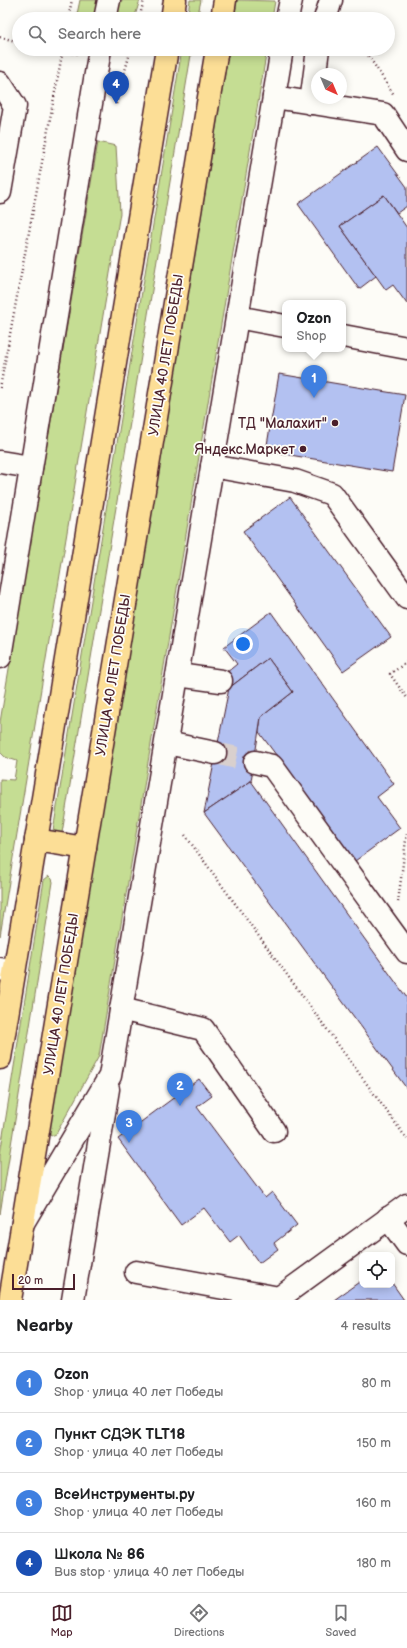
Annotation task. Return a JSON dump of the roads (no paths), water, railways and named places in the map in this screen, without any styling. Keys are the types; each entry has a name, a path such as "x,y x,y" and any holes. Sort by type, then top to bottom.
{"main road":[{"path":"173,12 175,0"},
{"path":"223,12 225,0"},
{"path":"0,1058 7,971 36,840 166,56"},
{"name":"УЛИЦА 40 ЛЕТ ПОБЕДЫ","path":"10,1300 216,56"},
{"path":"36,840 85,848"}],"street":[{"path":"106,12 108,0"},
{"path":"288,12 290,0"},
{"path":"327,12 331,0"},
{"path":"0,657 4,604 31,467 100,56"},
{"path":"73,1300 281,56"},
{"path":"316,68 317,56"},
{"path":"0,83 15,106 0,192"},
{"path":"274,97 311,103"},
{"path":"318,104 383,114 407,150"},
{"path":"238,317 282,325"},
{"path":"346,337 407,348"},
{"path":"0,462 31,467"},
{"path":"212,466 295,481 332,494 407,598"},
{"path":"178,675 221,681"},
{"path":"167,743 215,753"},
{"path":"255,762 272,766 407,952"},
{"path":"121,1009 203,1030 274,1131"},
{"path":"23,1224 110,1076"},
{"path":"136,1272 279,1299 407,1205"},
{"path":"388,1218 407,1244"}],"tunnel":[{"path":"215,753 255,762"}],"place":[{"name":"Школа № 86","path":"116,104"},
{"name":"Ozon","path":"314,398"},
{"name":"ТД \"Малахит\"","path":"335,423"},
{"name":"Яндекс.Маркет","path":"303,449"},
{"name":"Пункт СДЭК TLT18","path":"180,1106"},
{"name":"ВсеИнструменты.ру","path":"129,1143"}]}
